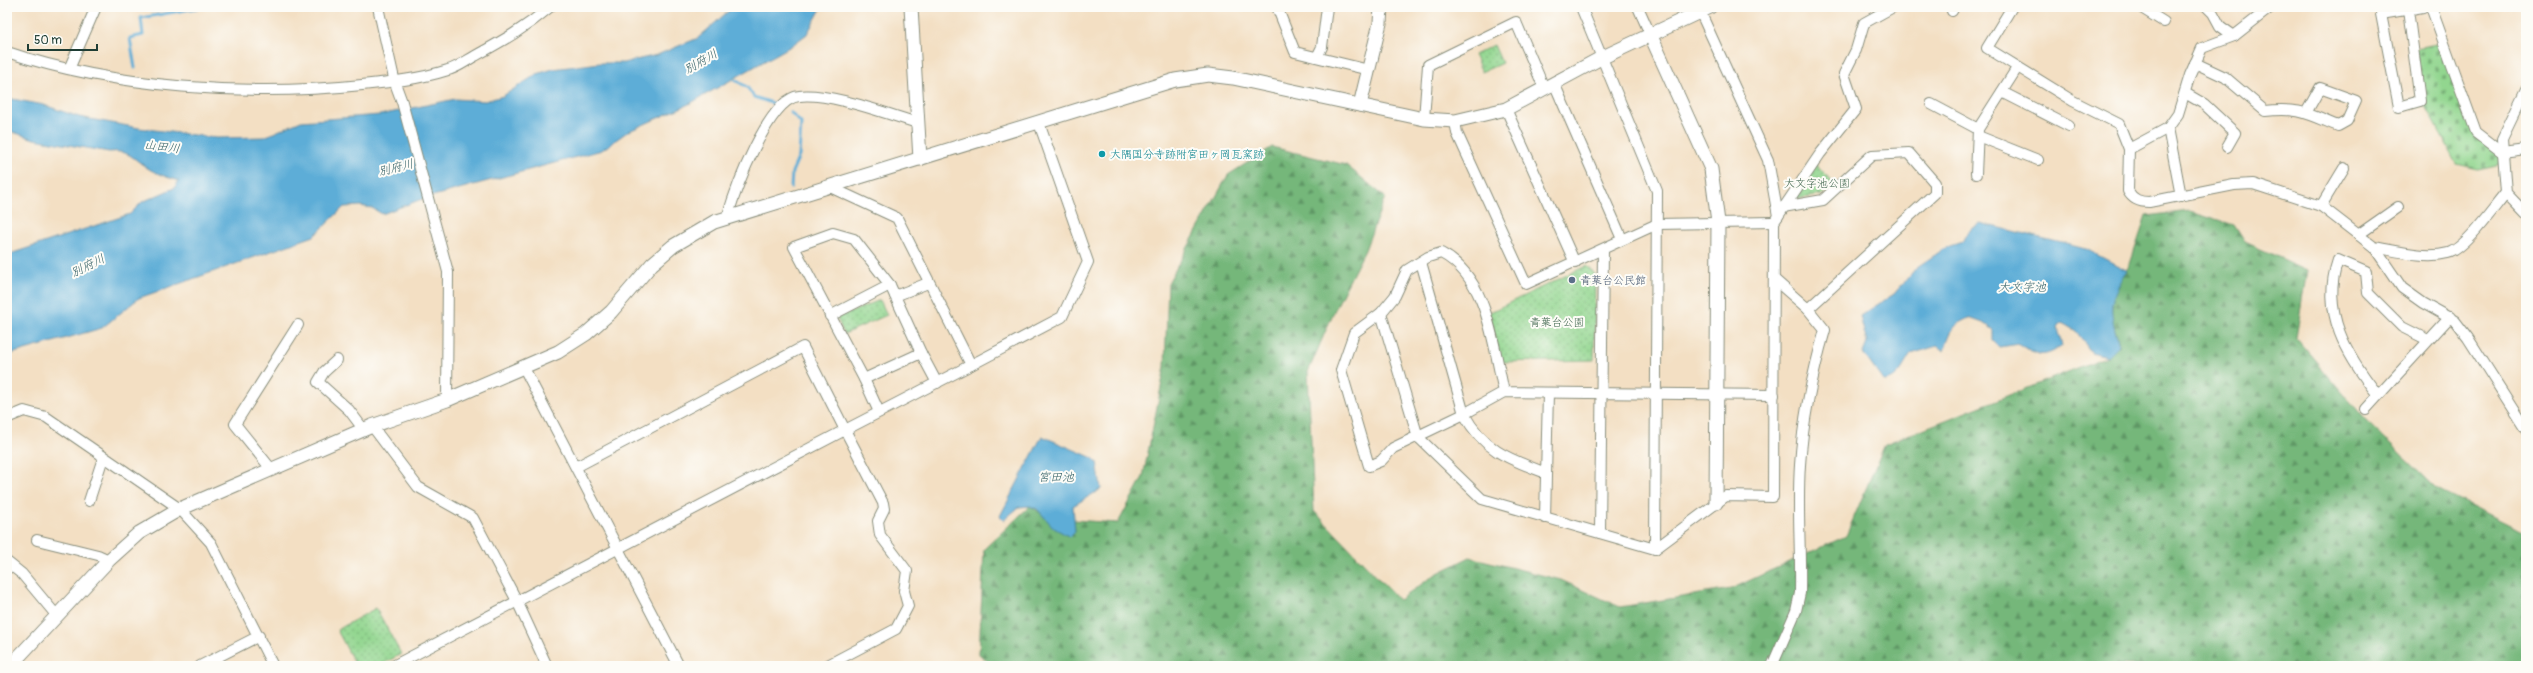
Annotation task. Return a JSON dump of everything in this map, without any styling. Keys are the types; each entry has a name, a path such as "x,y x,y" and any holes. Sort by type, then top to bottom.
{"street":[{"path":"69,69 96,7"},
{"path":"378,7 395,83 402,102 448,272 447,400"},
{"path":"7,52 69,69 137,83 257,89 317,90 395,83 449,70 524,29 550,7"},
{"path":"911,7 920,159"},
{"path":"1277,7 1295,52 1369,70"},
{"path":"1317,57 1322,47 1327,7"},
{"path":"1360,105 1380,23 1381,7"},
{"path":"1581,7 1657,191 1658,394 1655,549"},
{"path":"1638,7 1711,169 1718,222 1716,503"},
{"path":"1778,215 1820,154 1856,109 1844,74 1856,50 1864,23 1893,7"},
{"path":"2012,7 1987,48 2017,68 2119,124 2128,149 2128,191 2131,197 2140,202 2149,202 2234,185 2253,184 2321,206 2374,247 2402,288 2423,303 2450,317 2468,338 2526,429"},
{"path":"2140,7 2164,22"},
{"path":"2207,7 2213,13 2220,26 2234,36"},
{"path":"2128,149 2168,128 2178,114 2195,63 2202,48 2234,36 2271,7"},
{"path":"2408,10 2420,101 2399,107 2381,14 2423,7"},
{"path":"2431,7 2476,132 2502,152 2526,149"},
{"path":"10,666 109,560 139,533 180,509 368,428 447,400 558,352 586,334 611,312 652,264 673,246 714,222 1175,80 1208,75 1233,78 1299,94 1424,119 1455,121 1506,109 1601,58 1703,9 1768,160 1778,215 1775,280 1773,497 1726,496 1707,512 1655,549"},
{"path":"1424,119 1428,66 1516,22 1549,85 1622,239"},
{"path":"2195,63 2225,78 2265,110 2288,108 2306,112 2338,126 2347,121 2356,101 2320,88 2306,112"},
{"path":"1976,174 1978,132 2017,68"},
{"path":"2526,89 2502,139 2506,193 2526,214"},
{"path":"2002,92 2070,126"},
{"path":"2185,93 2204,104 2235,133 2227,147"},
{"path":"727,218 734,195 766,125 787,99 799,96 826,98 918,123"},
{"path":"1931,104 1978,132 2038,160"},
{"path":"1506,109 1575,263"},
{"path":"1455,121 1457,133 1526,284 1603,250 1622,239 1658,224 1718,222 1778,215 1823,200 1872,155 1909,153 1935,183 1935,194 1808,309"},
{"path":"393,666 1062,317 1088,262 1039,123"},
{"path":"2168,128 2181,196"},
{"path":"2321,206 2344,168"},
{"path":"830,187 896,218 971,365"},
{"path":"2374,247 2412,253 2449,253 2461,245 2506,193"},
{"path":"2358,235 2398,207"},
{"path":"878,412 864,379 794,247 833,233 854,239 890,285 921,353 937,383"},
{"path":"1600,533 1603,250"},
{"path":"1504,392 1487,317 1479,295 1452,258 1441,253 1408,270 1395,296 1381,313 1354,333 1341,370 1369,466 1381,460 1393,448 1464,414 1504,392 1774,395"},
{"path":"2378,395 2355,367 2346,350 2337,326 2333,274 2338,260 2366,272 2368,293 2402,327 2428,340"},
{"path":"1421,262 1464,414 1480,439 1497,453 1546,473"},
{"path":"1772,666 1796,611 1800,593 1801,450 1811,378 1825,330 1808,309 1775,280"},
{"path":"895,296 928,283"},
{"path":"830,316 890,285"},
{"path":"1381,313 1418,437 1482,499 1655,549"},
{"path":"2366,409 2450,317"},
{"path":"272,470 235,424 298,325"},
{"path":"576,467 803,347 883,504 877,528 880,535 907,571 904,591 908,606 896,629 826,666"},
{"path":"864,379 921,353"},
{"path":"337,360 324,372 318,382 368,428 418,487 473,518 517,601 547,666"},
{"path":"524,368 679,666"},
{"path":"1545,518 1548,393"},
{"path":"7,418 24,411 46,417 103,458 180,509 211,543 273,666"},
{"path":"90,501 103,458"},
{"path":"37,540 98,555 109,560"},
{"path":"7,562 22,574 57,616"},
{"path":"200,666 259,636"}],"green space":[{"path":"2441,43 2475,132 2500,155 2501,164 2478,169 2457,164 2425,104 2415,48"},
{"path":"1494,45 1502,63 1482,72 1474,55"},
{"path":"1272,147 1346,165 1385,197 1365,250 1335,309 1308,372 1314,511 1399,600 1436,574 1470,557 1561,580 1620,607 1731,589 1846,536 1885,444 2108,356 2119,345 2111,315 2115,289 2130,264 2146,216 2190,211 2234,225 2245,242 2307,270 2296,338 2365,419 2436,488 2526,533 2526,666 993,666 979,654 984,549 1030,506 1064,534 1070,537 1075,531 1073,520 1118,523 1143,477 1165,367 1168,283 1228,175"},
{"name":"大文字池公園","path":"1816,164 1834,184 1822,195 1795,199"},
{"name":"青葉台公園","path":"1586,266 1595,274 1594,360 1501,362 1488,313"},
{"path":"880,300 887,315 844,334 837,318"},
{"path":"376,608 401,654 379,666 356,666 337,630"}],"water":[{"path":"733,7 822,7 807,34 791,46 689,104 627,132 602,150 422,199 382,214 372,208 360,206 344,207 314,236 139,298 102,328 7,355 7,255 130,214 142,202 174,188 179,181 154,172 126,153 109,152 34,139 7,130 7,98 44,105 79,117 139,128 217,138 264,137 301,121 380,115 455,99 485,101 503,96 537,74 553,69 600,63 623,63 657,55 698,38"},
{"name":"大文字池","path":"1980,223 2086,249 2128,271 2116,291 2112,307 2112,315 2119,345 2108,356 2091,352 2076,331 2062,323 2058,328 2062,346 2050,353 2036,353 2020,344 1999,347 1993,341 1993,330 1983,323 1969,318 1955,327 1950,335 1944,351 1937,346 1911,354 1903,368 1896,376 1883,381 1863,353 1867,343 1860,316 1894,294 1917,267 1947,247 1962,242 1968,231"},
{"name":"宮田池","path":"1042,436 1093,458 1097,462 1101,489 1073,506 1075,531 1070,537 1054,528 1037,509 1030,506 1019,507 1004,520 1000,516"}],"waterway":[{"path":"135,68 130,38 143,35 141,18 202,7"},
{"path":"735,80 747,87 754,97 775,104"},
{"path":"790,112 801,123 799,156 792,172 791,188"}],"place":[{"name":"大隅国分寺跡附宮田ヶ岡瓦窯跡","path":"1102,154"},
{"name":"青葉台公民館","path":"1572,280"}],"water label":[{"name":"別府川","path":"701,62"},
{"name":"山田川","path":"162,147"},
{"name":"別府川","path":"396,168"},
{"name":"別府川","path":"88,266"}]}
